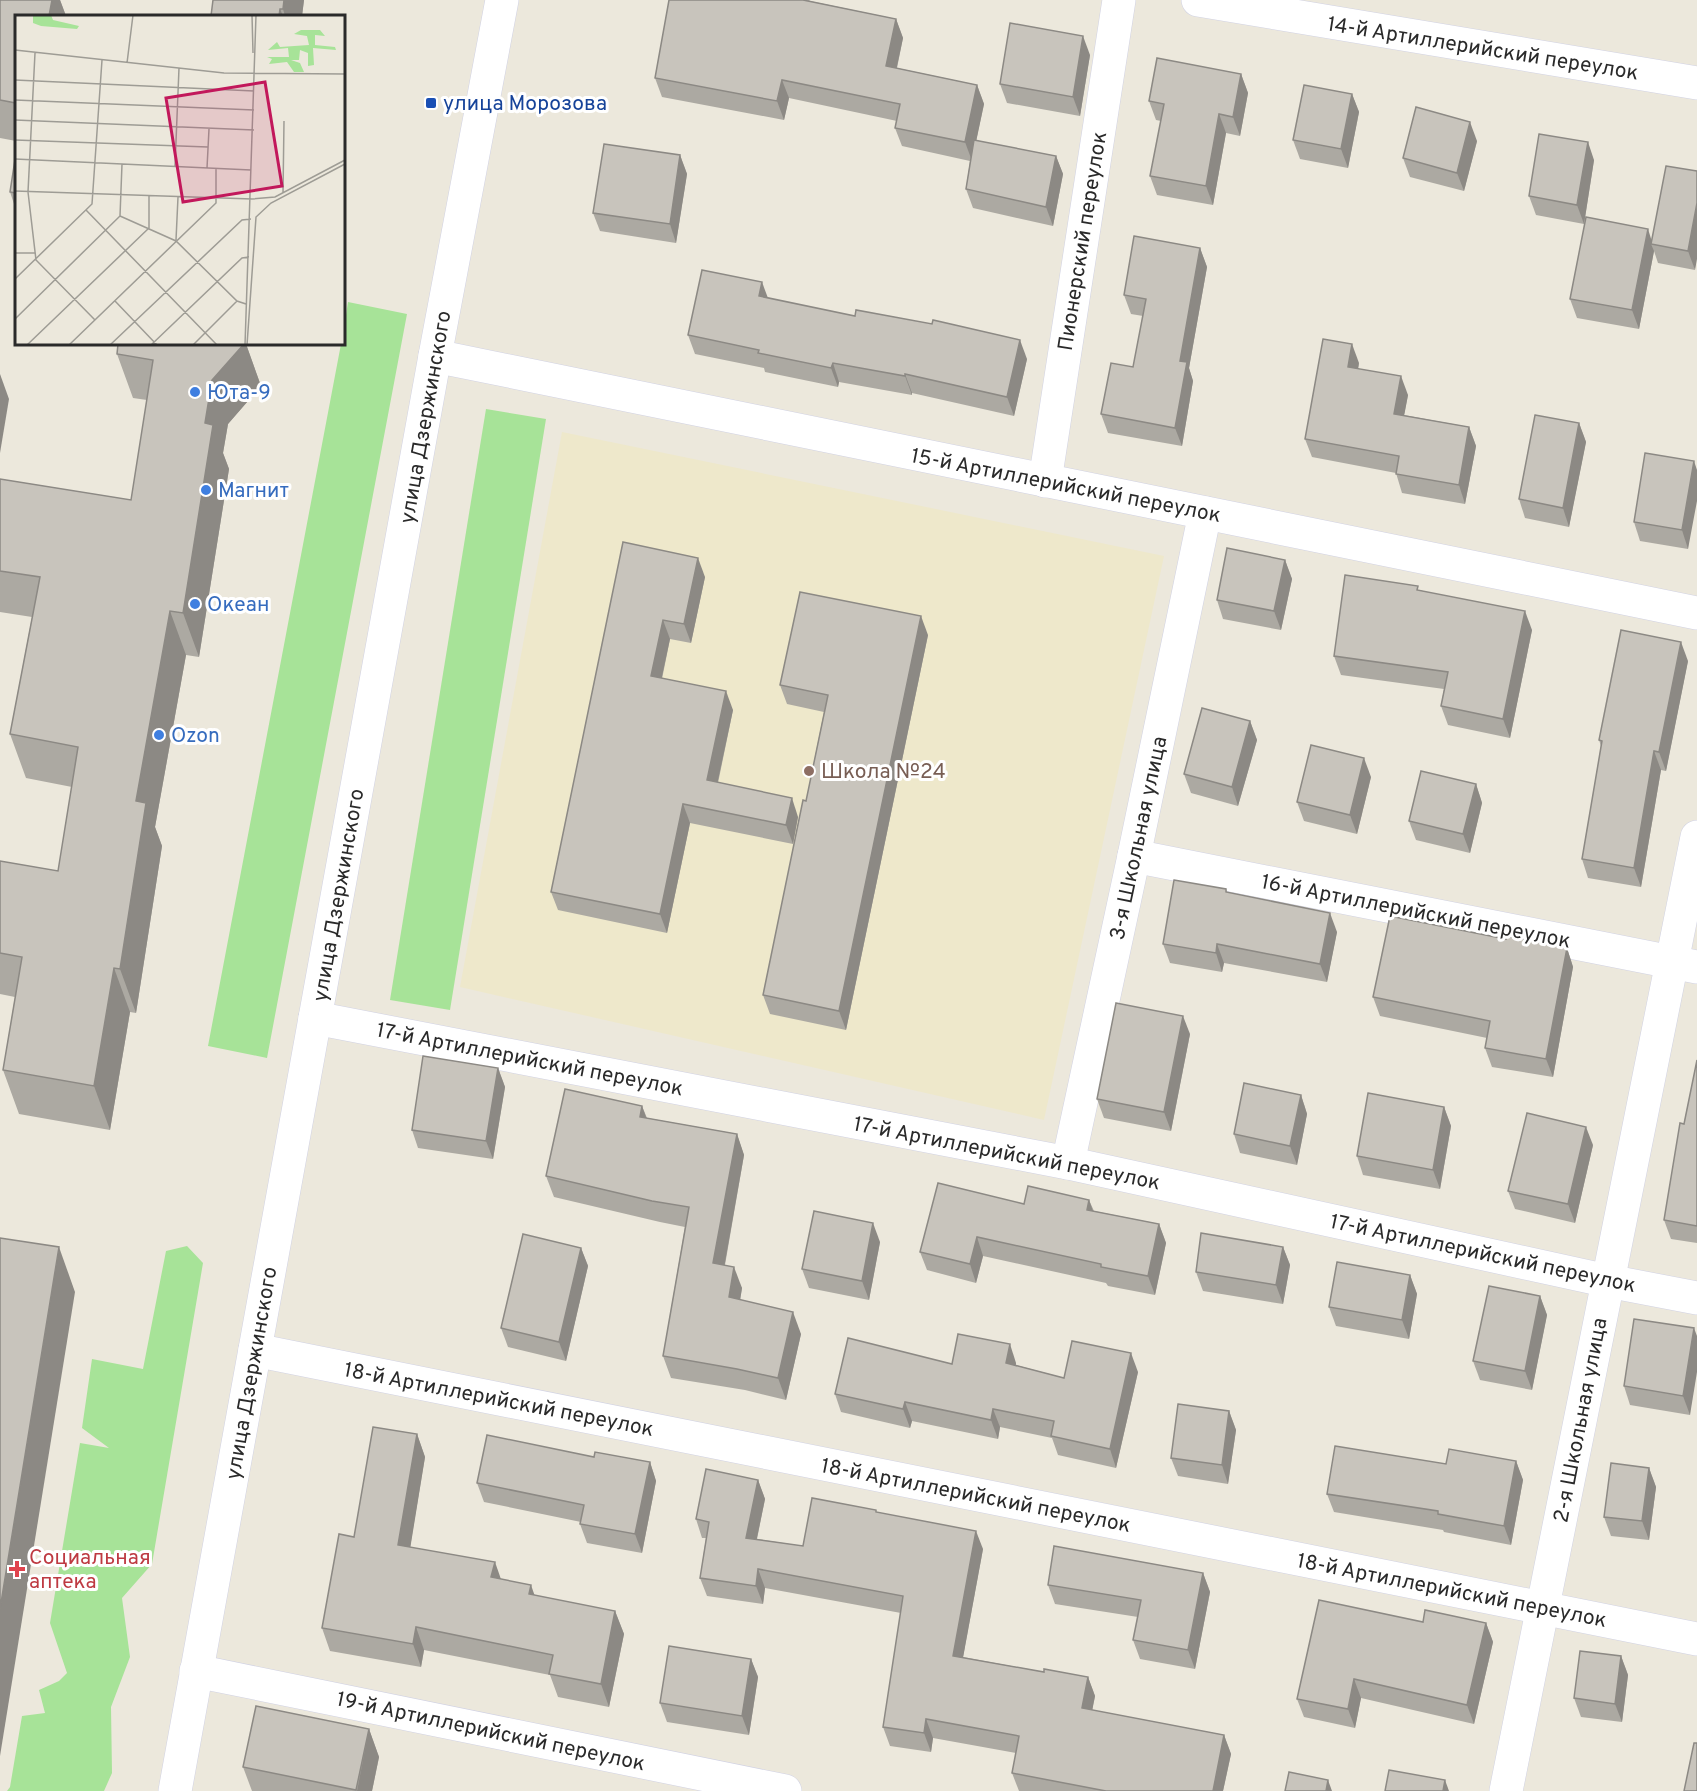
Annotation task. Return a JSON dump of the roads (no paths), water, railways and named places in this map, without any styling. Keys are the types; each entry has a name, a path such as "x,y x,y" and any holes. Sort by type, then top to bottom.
{"street":[{"name":"улица Дзержинского","path":"175,1791 435,356 502,0"},
{"name":"Пионерский переулок","path":"1045,481 1119,0"},
{"name":"14-й Артиллерийский переулок","path":"1198,0 1697,83"},
{"name":"15-й Артиллерийский переулок","path":"435,356 1697,614"},
{"name":"3-я Школьная улица","path":"1068,1163 1205,513"},
{"name":"2-я Школьная улица","path":"1506,1791 1608,1281 1684,964 1697,837"},
{"name":"16-й Артиллерийский переулок","path":"1134,856 1684,964"},
{"name":"17-й Артиллерийский переулок","path":"315,1018 1068,1163 1697,1299"},
{"name":"18-й Артиллерийский переулок","path":"255,1350 1697,1639"},
{"name":"19-й Артиллерийский переулок","path":"196,1671 785,1791"}],"place":[{"name":"улица Морозова","path":"431,103"},
{"name":"Юта-9","path":"195,392"},
{"name":"Магнит","path":"206,490"},
{"name":"Океан","path":"195,604"},
{"name":"Ozon","path":"159,735"},
{"name":"Школа №24","path":"809,771"},
{"name":"Социальная аптека","path":"17,1569"}]}
